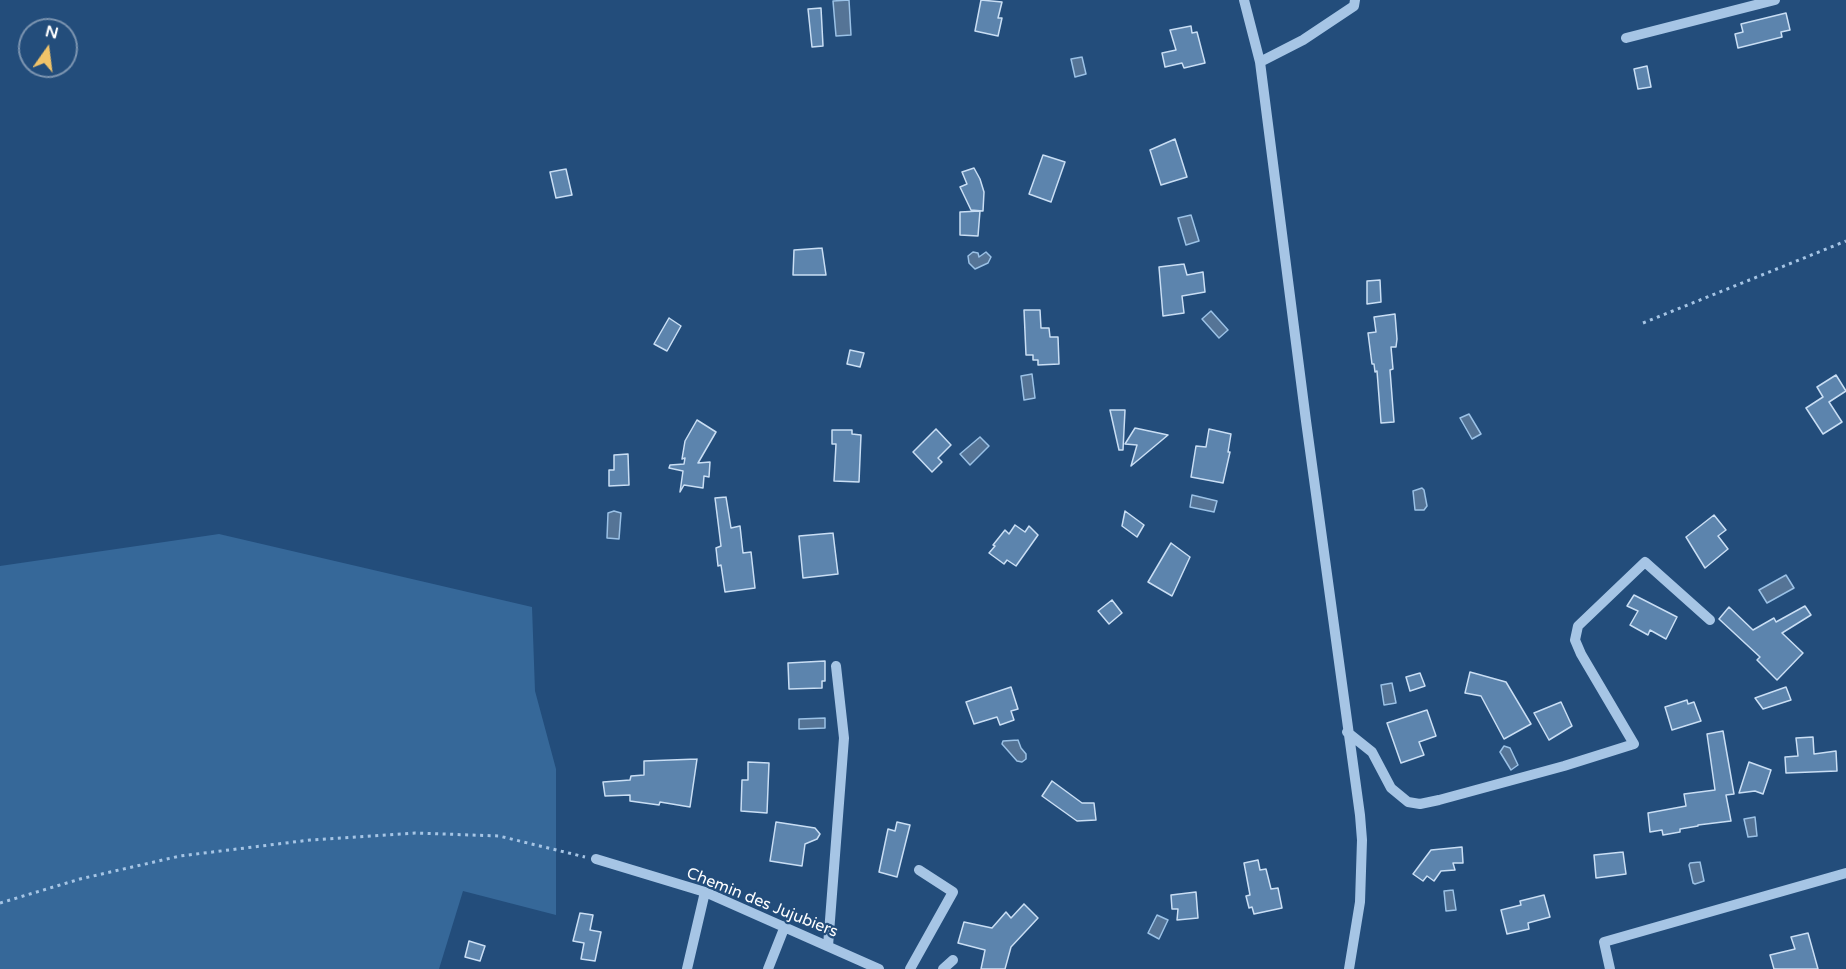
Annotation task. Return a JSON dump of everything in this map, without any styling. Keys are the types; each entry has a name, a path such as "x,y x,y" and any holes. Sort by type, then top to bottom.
{"street":[{"path":"1244,0 1260,62 1362,840 1360,902 1349,969"},
{"path":"1260,62 1303,40 1354,6 1355,0"},
{"path":"1626,38 1775,0"},
{"path":"1347,732 1372,752 1390,788 1408,802 1420,804 1564,766 1634,744 1581,654 1575,640 1578,626 1645,562 1710,620"},
{"path":"828,946 844,738 836,666"},
{"name":"Chemin des Jujubiers","path":"596,859 705,892 879,969"},
{"path":"910,969 953,892 919,870"},
{"path":"1610,969 1604,942 1846,873"},
{"path":"687,969 705,892"},
{"path":"768,969 784,926"},
{"path":"944,969 953,960"}],"path":[{"path":"1643,323 1846,241"},
{"path":"0,903 80,879 180,855 310,840 415,833 498,836 596,859"}],"shaded area":[{"path":"849,0 851,35 836,36 833,1"},
{"path":"1082,57 1086,74 1075,77 1071,59"},
{"path":"1191,215 1199,241 1186,245 1178,218"},
{"path":"973,252 978,253 979,257 986,252 991,257 988,263 975,269 969,263 968,256"},
{"path":"1211,311 1228,330 1219,338 1202,319"},
{"path":"1032,374 1035,398 1024,400 1021,376"},
{"path":"1469,414 1481,434 1472,439 1460,418"},
{"path":"980,437 989,446 970,465 960,454"},
{"path":"1422,488 1427,506 1424,510 1415,510 1413,491"},
{"path":"1192,495 1217,501 1214,512 1190,507"},
{"path":"614,511 621,513 619,539 607,538 608,513"},
{"path":"219,534 532,607 535,691 556,769 556,915 463,891 439,969 0,969 0,566"},
{"path":"1786,575 1794,588 1767,603 1759,590"},
{"path":"1392,683 1396,703 1384,705 1381,685"},
{"path":"825,718 825,728 799,729 799,719"},
{"path":"1018,740 1026,754 1026,759 1022,762 1017,761 1002,744 1003,741"},
{"path":"1504,746 1510,748 1518,765 1511,770 1500,752"},
{"path":"1755,817 1757,836 1748,837 1744,819"},
{"path":"1700,862 1704,881 1695,884 1689,865"},
{"path":"1453,890 1456,910 1446,911 1444,891"},
{"path":"1157,915 1168,920 1159,939 1148,933"}],"building":[{"path":"981,0 1002,2 998,18 1002,18 998,36 975,31"},
{"path":"821,8 823,46 812,47 808,9"},
{"path":"1786,13 1790,30 1781,32 1782,37 1738,48 1735,34 1743,32 1741,24"},
{"path":"1191,26 1192,33 1197,32 1205,63 1184,68 1182,63 1165,67 1162,53 1176,50 1170,30"},
{"path":"1647,66 1651,87 1638,89 1634,69"},
{"path":"1175,139 1187,177 1161,185 1150,150"},
{"path":"1043,155 1065,162 1051,202 1029,194"},
{"path":"974,168 984,192 983,211 971,210 960,187 967,184 962,172"},
{"path":"566,169 572,195 556,198 550,172"},
{"path":"980,211 978,236 960,235 960,212"},
{"path":"822,248 826,275 793,275 794,250"},
{"path":"1184,264 1187,275 1203,272 1205,292 1182,296 1184,313 1163,316 1159,267"},
{"path":"1380,280 1381,302 1367,304 1367,281"},
{"path":"1024,310 1040,310 1041,328 1049,328 1050,337 1058,337 1059,364 1038,365 1038,360 1033,360 1033,355 1026,355"},
{"path":"1395,314 1397,339 1396,347 1391,347 1393,369 1390,370 1394,422 1381,423 1377,371 1375,372 1374,364 1372,364 1368,333 1376,332 1374,317"},
{"path":"669,318 681,326 667,351 654,344"},
{"path":"850,350 864,353 860,367 847,364"},
{"path":"1836,375 1846,391 1829,402 1842,422 1823,434 1806,408 1823,397 1817,387"},
{"path":"1110,410 1125,410 1123,450 1119,450"},
{"path":"697,420 716,432 698,463 710,462 709,477 704,476 703,488 684,485 680,492 683,471 669,468 670,465 684,464 685,458 682,459 685,441"},
{"path":"1135,428 1168,435 1131,466 1137,445 1125,444"},
{"path":"936,429 951,445 938,458 942,462 932,472 913,452"},
{"path":"1209,429 1231,434 1228,452 1230,452 1223,483 1191,477 1196,446 1206,447"},
{"path":"832,430 852,430 852,434 861,435 859,482 834,481 836,444 832,444"},
{"path":"628,454 629,485 609,486 609,470 614,470 614,455"},
{"path":"726,497 731,528 740,526 743,553 751,552 755,588 725,592 716,548 721,546 715,498"},
{"path":"1125,511 1144,525 1137,537 1122,526"},
{"path":"1714,515 1726,530 1718,536 1728,549 1705,568 1686,537"},
{"path":"1015,525 1025,532 1029,526 1038,535 1016,566 1007,560 1004,564 989,553 1005,530 1009,534"},
{"path":"833,533 838,574 803,578 799,536"},
{"path":"1171,543 1190,557 1172,596 1148,582"},
{"path":"1634,595 1677,617 1666,639 1650,630 1648,635 1630,625 1638,611 1627,606"},
{"path":"1112,600 1122,613 1109,624 1098,611"},
{"path":"1805,606 1811,615 1782,633 1803,653 1777,680 1757,660 1760,657 1719,619 1729,607 1753,630 1774,618 1776,622"},
{"path":"825,661 825,681 822,681 822,688 789,689 788,663"},
{"path":"1470,672 1506,682 1531,724 1504,739 1481,696 1465,693"},
{"path":"1420,673 1425,686 1410,691 1406,677"},
{"path":"1011,687 1018,709 1011,711 1014,720 1000,725 997,717 974,724 966,702"},
{"path":"1786,687 1791,700 1763,709 1755,698"},
{"path":"1687,700 1688,704 1694,702 1701,721 1672,730 1665,707"},
{"path":"1561,702 1572,726 1549,740 1534,713"},
{"path":"1427,710 1436,736 1419,742 1424,755 1401,763 1387,723"},
{"path":"1723,731 1734,794 1726,795 1731,821 1698,825 1663,835 1662,830 1650,832 1648,813 1686,806 1684,794 1715,790 1707,734"},
{"path":"1813,737 1814,754 1836,751 1837,771 1786,773 1785,757 1798,756 1796,738"},
{"path":"697,759 690,807 660,802 659,805 630,801 630,795 605,796 603,782 630,780 631,776 644,775 644,761"},
{"path":"748,762 769,763 767,813 741,811 742,780 748,780"},
{"path":"1749,762 1771,770 1763,794 1755,791 1739,793"},
{"path":"1052,781 1082,803 1094,803 1096,820 1077,821 1042,796"},
{"path":"776,822 815,828 820,834 817,839 805,844 802,866 770,861"},
{"path":"897,822 910,825 897,877 879,872 888,829 895,831"},
{"path":"1462,847 1463,863 1453,863 1455,870 1441,871 1434,881 1427,876 1423,881 1413,874 1431,850"},
{"path":"1623,852 1626,874 1596,878 1594,855"},
{"path":"1258,860 1260,870 1266,869 1271,889 1278,888 1282,908 1254,914 1252,907 1249,908 1246,896 1250,895 1244,863"},
{"path":"1196,892 1198,918 1177,920 1178,909 1172,909 1171,895"},
{"path":"1544,895 1550,917 1528,923 1529,929 1507,934 1501,910 1521,905 1520,901"},
{"path":"1024,904 1038,918 1011,947 1005,969 981,969 985,950 958,943 964,922 992,928 1006,912 1011,918"},
{"path":"580,913 593,915 590,930 601,932 595,961 581,959 584,943 573,941"},
{"path":"1808,933 1818,969 1774,969 1770,955 1795,949 1791,937"},
{"path":"469,941 485,946 480,961 465,957"}]}
